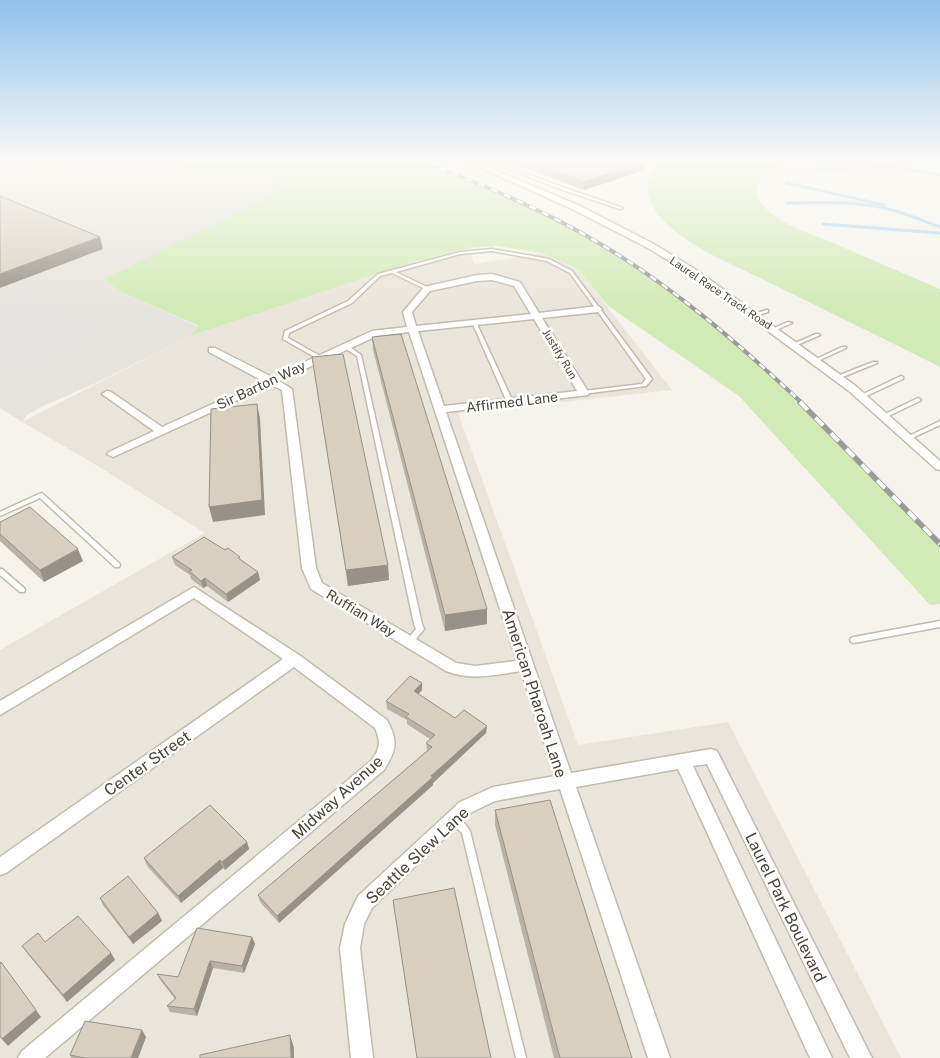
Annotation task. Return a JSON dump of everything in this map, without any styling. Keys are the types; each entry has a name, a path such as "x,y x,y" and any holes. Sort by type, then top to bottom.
{"street":[{"name":"Laurel Race Track Road","path":"584,212 648,245 695,273 774,329 862,396 938,463"},
{"name":"Justify Run","path":"427,289 477,278 492,277 505,279 517,284 584,394"},
{"name":"American Pharoah Lane","path":"427,289 407,312 659,1058"},
{"name":"Sir Barton Way","path":"114,454 375,333 598,309"},
{"path":"212,350 270,381"},
{"name":"Ruffian Way","path":"270,381 287,389 310,568 316,586 461,671 487,672 526,665"},
{"path":"107,394 162,432"},
{"name":"Affirmed Lane","path":"440,410 584,394"},
{"name":"Midway Avenue","path":"0,709 194,592 294,659 381,724 387,734 389,744 386,754 378,764 29,1058"},
{"name":"Center Street","path":"0,867 294,659"},
{"name":"Seattle Slew Lane","path":"362,1058 350,948 350,931 355,918 365,902 466,807 486,797 564,781 711,756"},
{"name":"Laurel Park Boulevard","path":"711,756 861,1058"},
{"path":"683,761 821,1058"}],"lane":[{"path":"320,358 285,339 286,332 350,302 379,275 478,250 501,251 548,260 572,272 649,379 644,385 584,394"},
{"path":"392,271 427,289"},
{"path":"754,315 766,311"},
{"path":"474,322 510,402"},
{"path":"774,329 790,323"},
{"path":"794,344 818,335"},
{"path":"345,346 359,355 420,629 409,642"},
{"path":"816,360 844,348"},
{"path":"838,377 875,362"},
{"path":"862,396 901,378"},
{"path":"884,416 918,400"},
{"path":"908,438 940,423"},
{"path":"0,514 41,495 117,565"},
{"path":"0,571 22,590"},
{"path":"854,640 940,624"},
{"path":"453,819 466,831 521,1058"}],"shaded area":[{"path":"0,212 239,212 106,280 119,291 199,327 190,336 96,383 43,406 28,414 22,422 0,408"},
{"path":"469,248 474,264 542,253 578,269 672,390 458,413 578,745 728,722 901,1058 0,1058 0,650 205,533 88,460 22,422 190,336 413,262"},
{"path":"32,291 107,333 20,369 0,359 0,304"}],"green space":[{"path":"238,212 542,212 604,246 646,274 726,335 808,410 940,544 940,604 930,605 739,396 607,305 578,269 542,253 497,246 469,248 413,262 190,336 199,326 119,291 105,279"},
{"path":"657,212 770,212 779,219 808,233 940,289 940,367 700,248 676,232"}],"building":[{"path":"0,212 40,212 100,237 0,274"},
{"path":"401,334 487,609 445,615 372,337"},
{"path":"343,354 388,565 346,570 312,357"},
{"path":"257,404 262,500 209,507 211,409"},
{"path":"30,507 78,549 40,570 0,534 0,522"},
{"path":"204,537 225,550 228,548 240,557 238,558 258,572 226,594 205,578 201,581 189,571 192,570 172,557"},
{"path":"410,676 422,683 414,691 455,718 464,710 487,726 431,776 433,777 277,916 258,895 432,747 426,743 435,735 406,717 409,714 386,701"},
{"path":"550,800 632,1058 560,1058 495,810"},
{"path":"210,805 247,842 222,862 220,860 178,896 144,858"},
{"path":"128,876 158,913 129,937 100,898"},
{"path":"454,888 491,1058 417,1058 393,900"},
{"path":"78,916 111,953 63,995 22,946 38,933 45,942"},
{"path":"197,928 252,937 242,966 210,961 194,1009 167,1006 176,998 157,974 178,977"},
{"path":"1,962 36,1010 2,1039 0,1036"},
{"path":"85,1021 142,1030 131,1058 85,1058 70,1055"},
{"path":"290,1035 291,1058 200,1058 200,1055"}],"waterway":[{"path":"899,212 940,227"},
{"path":"823,224 940,233"}],"railway":[{"path":"542,212 629,262 681,299 755,360 802,403"},
{"path":"800,402 940,544"}]}
